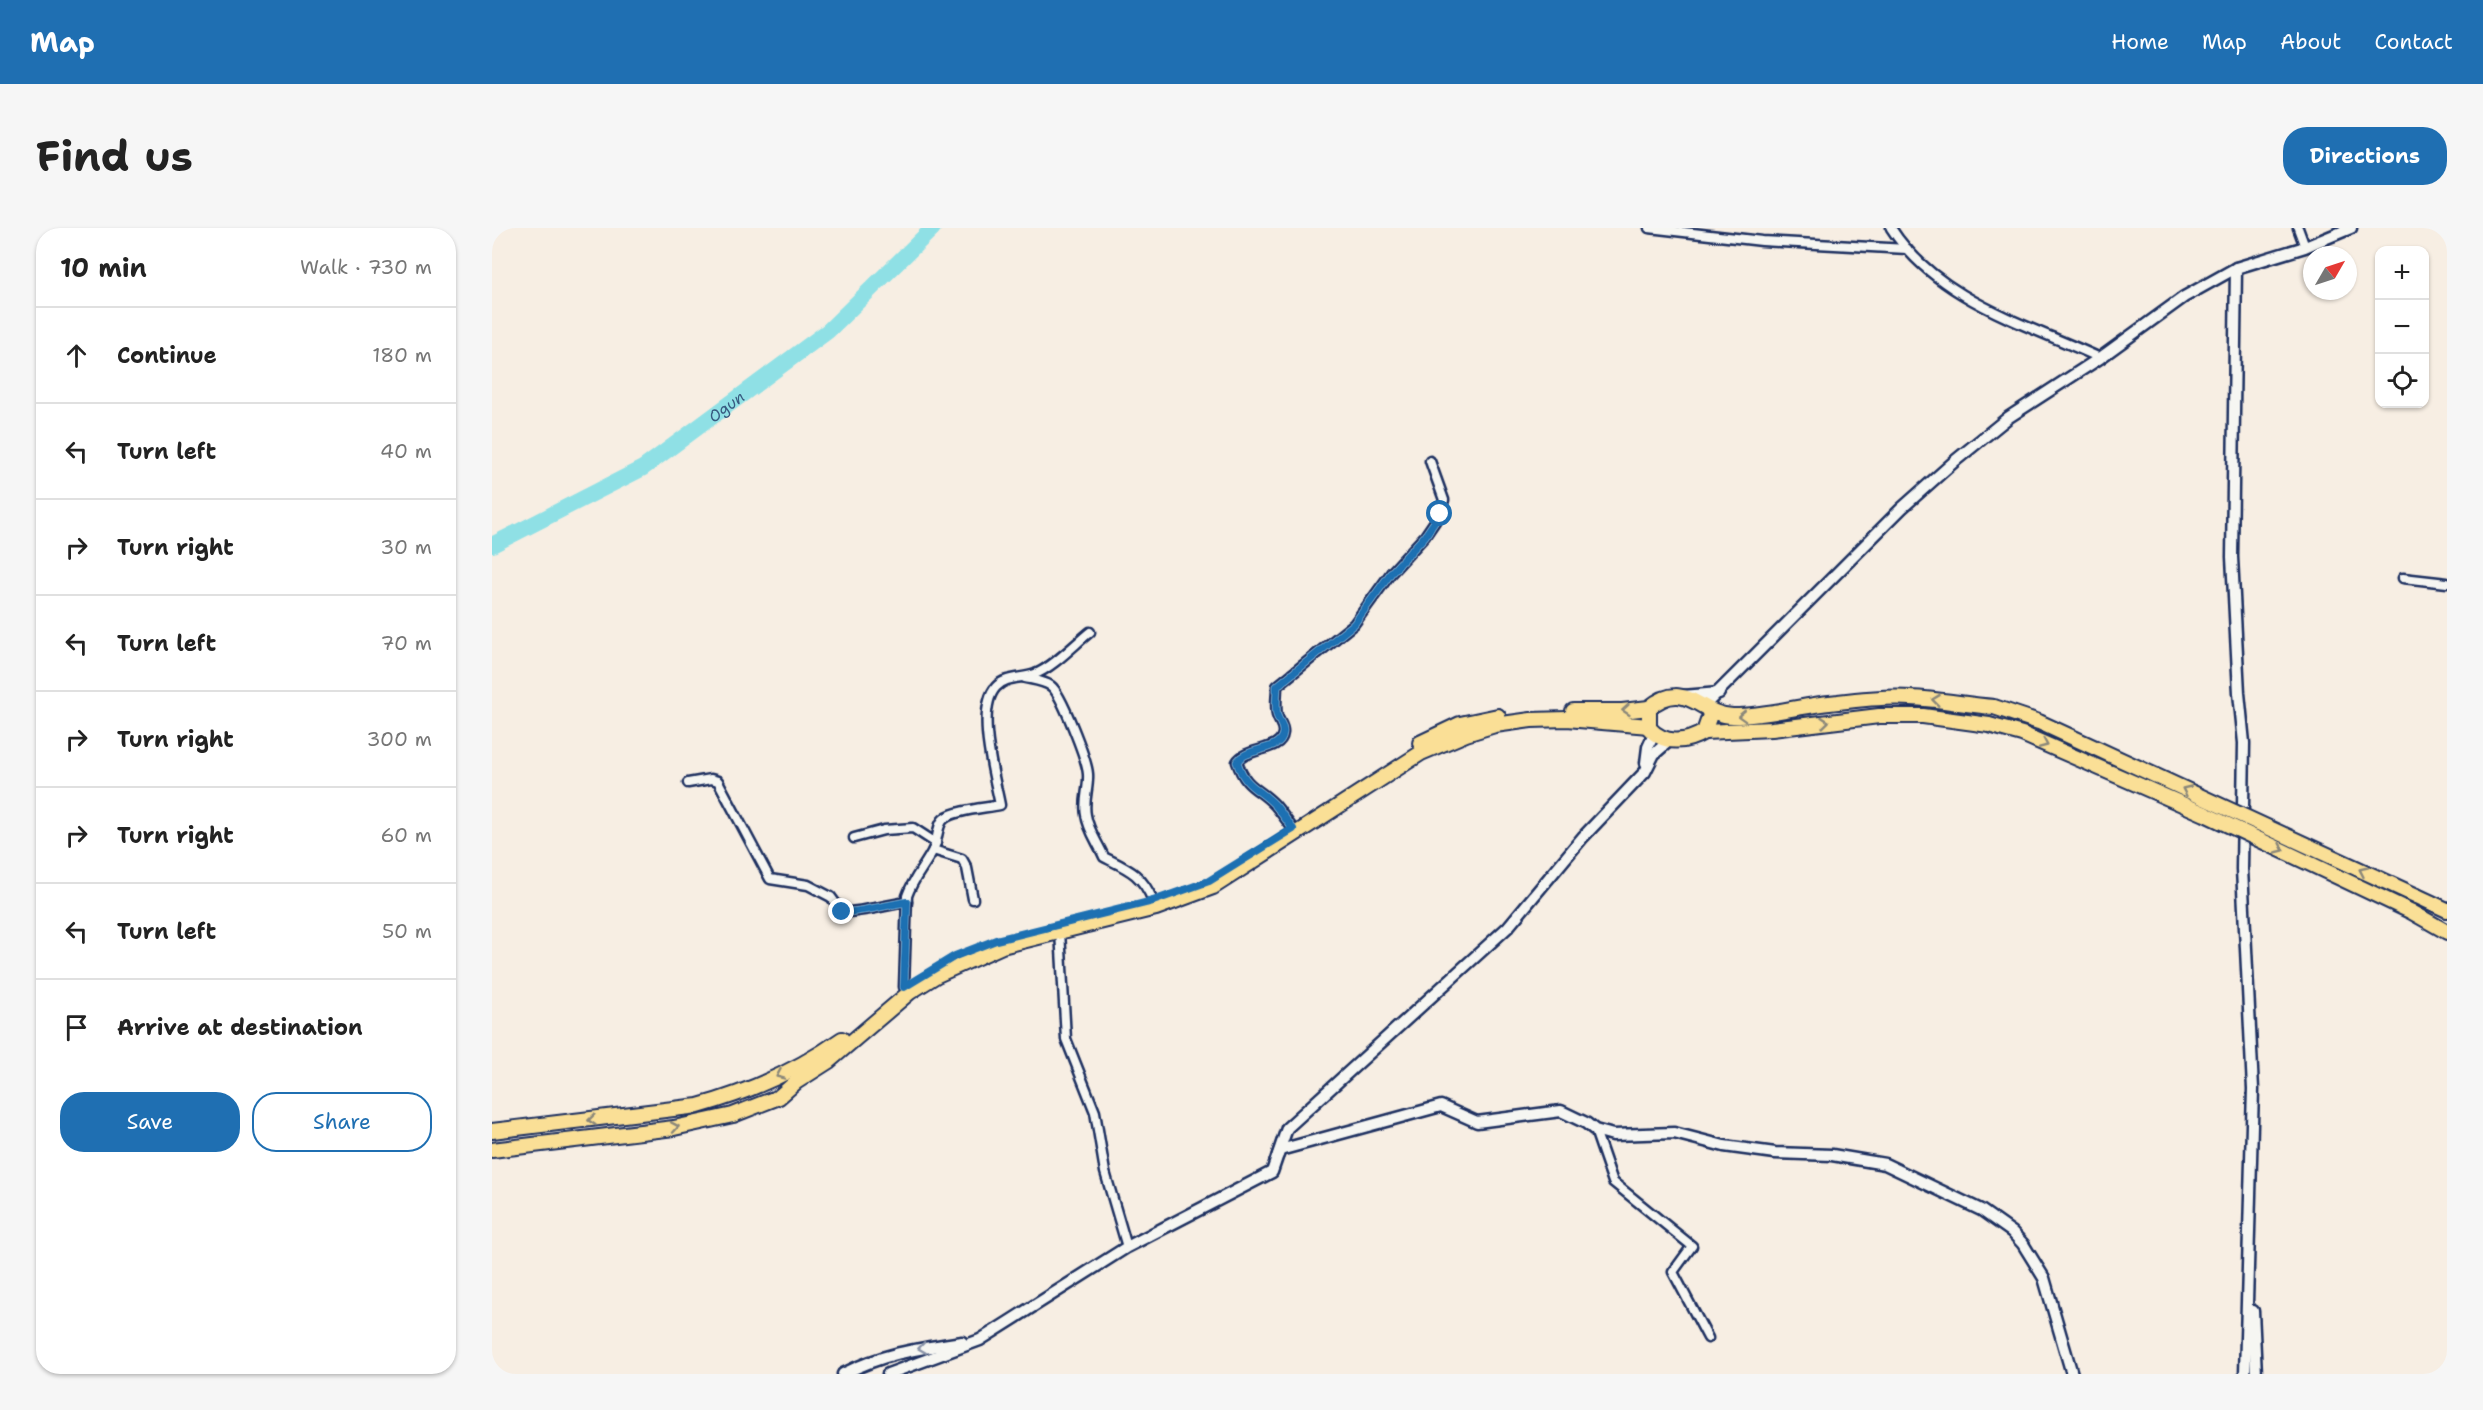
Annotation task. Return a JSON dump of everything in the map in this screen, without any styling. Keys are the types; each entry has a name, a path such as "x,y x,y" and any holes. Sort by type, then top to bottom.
{"main road":[{"path":"492,1131 698,1106 725,1098 810,1061 844,1038 904,987 955,956 996,940 1153,901 1209,881 1293,829 1417,745 1461,724 1531,711 1622,711 1649,708 1663,699 1682,697 1718,715 1730,716 1760,716 1835,702 1910,698 1994,707 2039,722 2447,910"},
{"path":"1649,708 1652,730"},
{"path":"1704,732 1710,715 1706,708"},
{"path":"492,1150 674,1128 733,1115 770,1101 829,1061 909,992 938,975 1002,946 1156,908 1213,887 1421,753 1466,734 1531,720 1577,720 1652,730 1669,741 1687,740 1704,732 1772,729 1879,716 1923,716 1989,725 2022,734 2205,814 2410,911 2447,932"}],"street":[{"path":"1648,228 1762,241 1907,249"},
{"path":"1891,228 1916,260 1981,306 2100,358"},
{"path":"2298,228 2305,246"},
{"path":"2307,246 2351,228"},
{"path":"1706,708 1902,508 2009,417 2100,358 2184,297 2236,268 2303,248"},
{"path":"2236,268 2232,556 2244,743 2242,869 2253,1089 2245,1374"},
{"path":"1293,829 1274,804 1251,787 1241,775 1237,762 1244,754 1278,742 1283,736 1283,726 1276,713 1277,686 1354,624 1391,573 1425,536 1440,514 1444,500 1430,461"},
{"path":"2403,578 2447,583"},
{"path":"904,987 907,902 910,887 935,846 941,822 945,817 1000,805 987,741 990,698 996,687 1008,679 1036,674 1090,632"},
{"path":"1022,677 1050,684 1058,695 1084,754 1088,776 1085,798 1088,824 1104,857 1122,864 1134,874 1149,890 1153,901"},
{"path":"1682,697 1719,693"},
{"path":"1645,772 1652,730"},
{"path":"1272,1172 1287,1128 1508,927 1583,837 1645,772 1654,754 1669,741"},
{"path":"688,783 711,779 718,781 770,879 808,885 834,900 842,912 851,913 859,909 907,902"},
{"path":"854,838 884,830 913,828 935,846 962,859 967,868 973,899"},
{"path":"1060,931 1066,1040 1095,1112 1105,1172 1127,1246"},
{"path":"888,1374 980,1340 1127,1246 1272,1172 1280,1150 1441,1106 1477,1122 1561,1112 1586,1123 1595,1130 1613,1135 1674,1133 1724,1146 1775,1153 1832,1155 1885,1164 1981,1210 2012,1232 2034,1259 2044,1278 2072,1374"},
{"path":"1595,1130 1612,1182 1692,1246 1673,1272 1708,1338"},
{"path":"2249,1212 2256,1374"},
{"path":"843,1374 863,1364 901,1351 980,1340"}],"waterway":[{"name":"Ogun","path":"492,545 643,468 828,331 933,228"}],"route":[{"path":"842,912 851,913 859,909 907,902 904,987 955,956 978,946 1153,901 1209,881 1293,829 1274,804 1251,787 1241,775 1237,762 1244,754 1278,742 1283,736 1283,726 1276,713 1278,684 1354,624 1391,573 1425,536 1440,514"}]}
